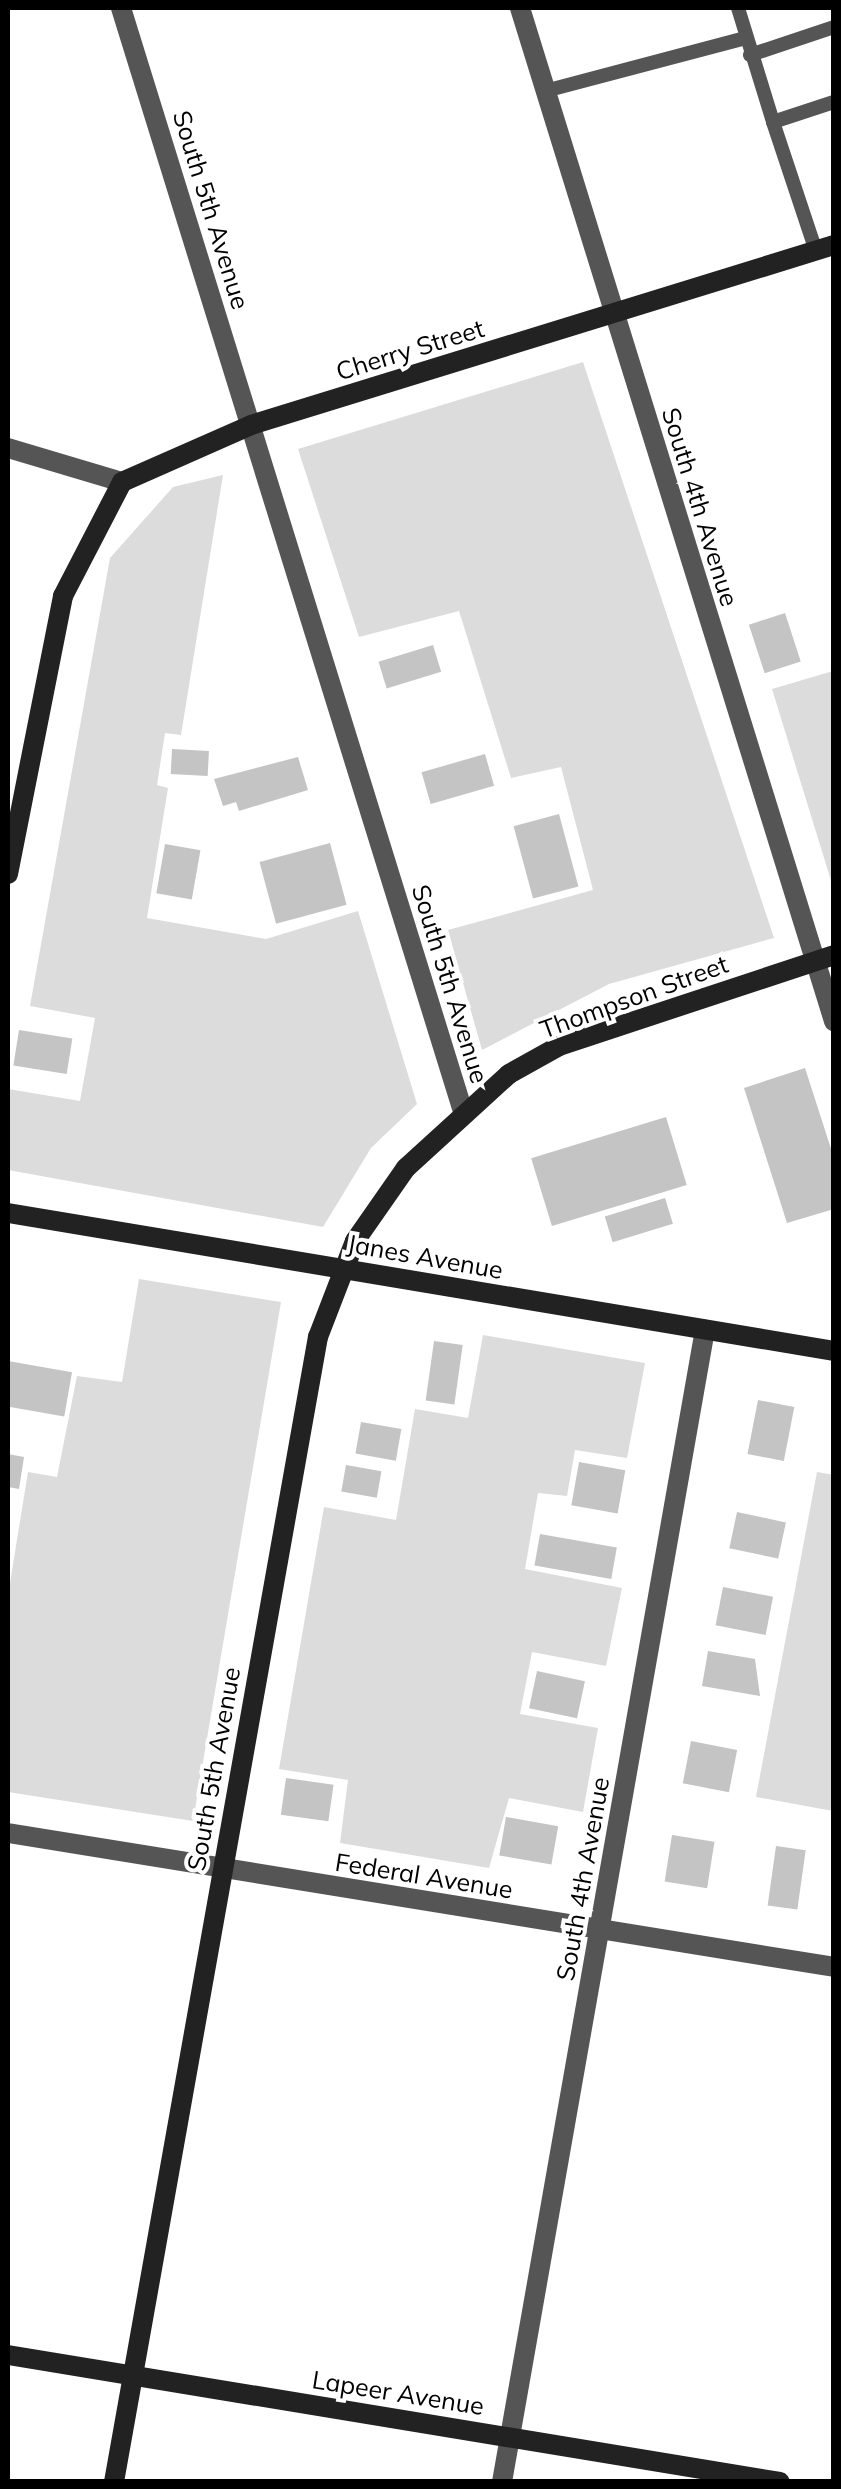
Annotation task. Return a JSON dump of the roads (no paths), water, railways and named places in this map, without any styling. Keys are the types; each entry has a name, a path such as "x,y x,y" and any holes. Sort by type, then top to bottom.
{"street":[{"name":"South 5th Avenue","path":"114,2482 318,1337 343,1268 374,1211 462,1108 122,8"},
{"name":"South 4th Avenue","path":"520,8 614,313 824,958 834,1021"},
{"name":"Cherry Street","path":"122,482 251,424 825,248"},
{"path":"8,448 122,482 62,596 8,874"},
{"name":"Thompson Street","path":"462,1108 559,1046 824,958"},
{"name":"Janes Avenue","path":"8,1213 834,1351"},
{"name":"South 4th Avenue","path":"502,2482 705,1330"},
{"name":"Federal Avenue","path":"8,1834 834,1967"},
{"name":"Lapeer Avenue","path":"8,2354 780,2482"}],"lane":[{"path":"738,8 773,122 825,248"},
{"path":"750,55 834,27"},
{"path":"545,91 745,38"},
{"path":"773,122 834,102"}]}
